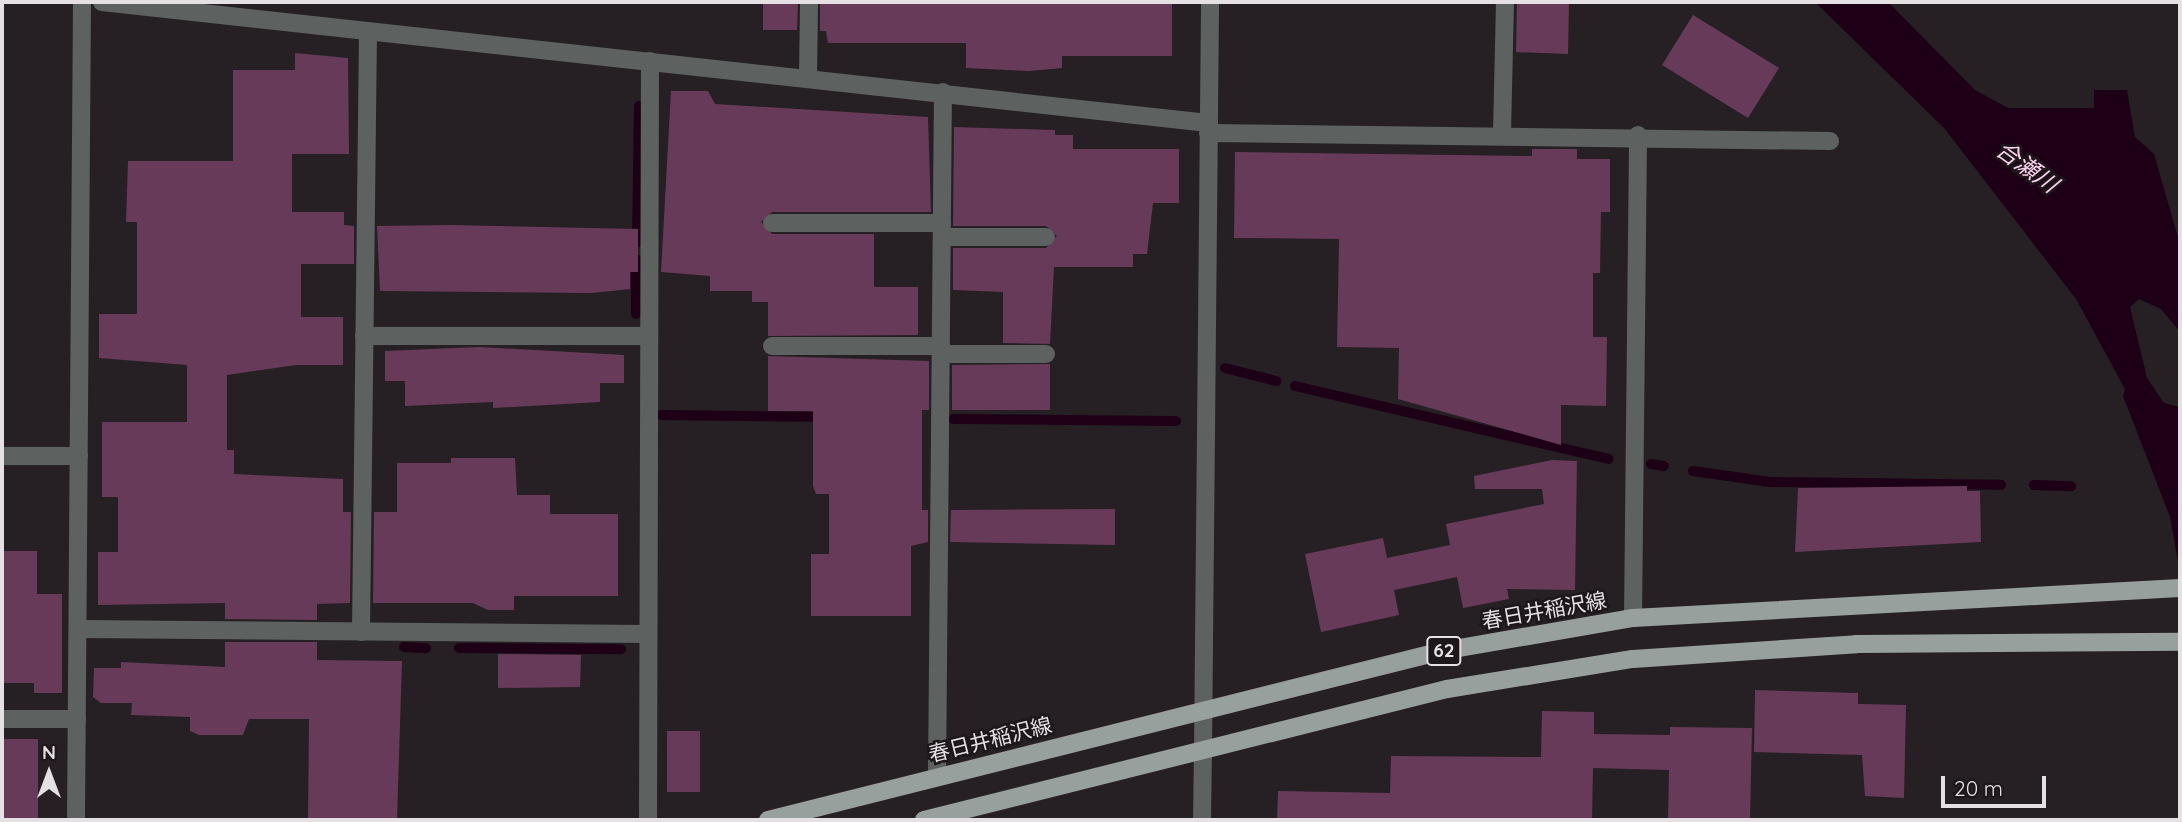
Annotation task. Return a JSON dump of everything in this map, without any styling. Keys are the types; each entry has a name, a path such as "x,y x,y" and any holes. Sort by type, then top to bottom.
{"main road":[{"name":"春日井稲沢線","path":"768,820 1206,708 1442,651 1633,618 2180,588"},
{"name":"62","path":"924,820 1447,689 1633,659 1856,644 2180,642"}],"street":[{"path":"76,820 82,2"},
{"path":"102,2 368,33 808,76 1208,128 1830,141"},
{"path":"808,76 809,2"},
{"path":"1202,820 1206,708 1210,2"},
{"path":"1502,134 1505,2"},
{"path":"361,632 368,33"},
{"path":"648,820 650,61"},
{"path":"937,776 943,92"},
{"path":"1633,618 1638,135"},
{"path":"772,223 1046,237"},
{"path":"364,336 649,336"},
{"path":"772,346 1046,354"},
{"path":"2,456 79,456"},
{"path":"78,629 648,634"},
{"path":"2,719 77,719"}],"water":[{"name":"合瀬川","path":"1815,2 1888,2 1975,90 2008,108 2094,108 2094,90 2127,90 2135,137 2154,154 2180,244 2180,332 2161,309 2139,299 2130,307 2147,378 2164,403 2180,407 2180,573 2170,517 2123,396 2125,389 2076,299 1944,128"}],"building":[{"path":"763,2 798,2 797,30 763,30"},
{"path":"820,2 1172,2 1172,56 1062,56 1062,68 1029,71 966,68 966,43 828,43 826,31 820,31"},
{"path":"1517,2 1569,2 1568,54 1516,52"},
{"path":"1693,15 1779,68 1748,118 1662,65"},
{"path":"295,53 348,58 349,154 292,154 292,212 344,212 344,225 354,226 354,264 301,264 301,317 343,317 343,365 296,365 227,375 227,450 234,450 234,474 343,479 343,512 351,512 350,603 317,604 317,620 225,619 225,603 98,605 98,552 118,552 118,497 102,497 102,422 187,422 187,365 99,358 99,314 137,314 137,222 126,222 128,161 233,161 233,70 295,70"},
{"path":"671,91 708,91 715,104 928,117 931,212 772,212 761,222 772,234 874,234 874,287 918,287 918,335 768,336 768,302 752,302 752,291 710,291 710,276 661,272"},
{"path":"954,127 1055,130 1055,135 1073,135 1073,149 1179,149 1179,203 1153,203 1147,254 1133,254 1133,267 1054,267 1050,344 1003,343 1003,292 953,290 953,248 1046,248 1057,236 1046,226 953,226"},
{"path":"1532,149 1577,149 1577,159 1610,159 1610,212 1601,212 1600,273 1593,273 1593,337 1607,337 1606,406 1561,405 1561,445 1398,399 1399,348 1337,347 1339,239 1234,238 1235,152 1532,156"},
{"path":"377,226 638,229 638,272 630,272 630,289 592,293 380,291"},
{"path":"479,347 624,355 624,383 600,383 600,402 493,408 493,402 405,406 405,381 385,381 385,351"},
{"path":"768,356 929,361 929,410 922,410 922,510 928,510 928,542 911,546 911,616 811,616 811,554 829,554 829,494 816,494 813,486 813,411 768,411"},
{"path":"1050,364 1050,410 952,410 952,365"},
{"path":"451,458 515,458 517,495 550,495 550,514 618,514 618,596 514,596 514,610 488,610 473,603 373,603 374,512 397,512 397,463 451,463"},
{"path":"1552,460 1577,461 1575,590 1507,589 1509,599 1463,608 1457,577 1394,590 1399,615 1321,632 1305,554 1383,538 1387,558 1450,545 1446,524 1544,504 1542,489 1475,489 1474,476"},
{"path":"1967,486 1967,491 1980,491 1981,542 1795,552 1798,488"},
{"path":"1115,509 1115,545 950,542 951,510"},
{"path":"2,551 37,551 37,594 62,594 62,693 34,693 34,683 3,683"},
{"path":"225,642 317,642 317,660 402,661 397,820 308,820 309,719 249,719 243,735 199,735 190,731 190,717 131,715 132,703 101,703 93,697 94,668 121,668 121,662 225,667"},
{"path":"498,654 581,655 580,687 498,688"},
{"path":"1755,690 1858,693 1858,704 1906,705 1904,798 1865,796 1862,755 1754,752"},
{"path":"1542,711 1594,712 1594,734 1670,735 1670,727 1752,728 1750,820 1668,820 1669,770 1593,768 1592,820 1277,820 1278,791 1390,793 1391,756 1541,757"},
{"path":"667,731 700,731 700,792 667,792"},
{"path":"2,739 38,739 38,820 2,820"}],"waterway":[{"path":"637,243 639,106"},
{"path":"636,259 636,314"},
{"path":"1225,368 1276,381"},
{"path":"1295,386 1609,459"},
{"path":"661,415 826,417"},
{"path":"953,419 1176,421"},
{"path":"1651,464 1664,466"},
{"path":"1693,471 1770,482 2001,485"},
{"path":"2034,485 2071,486"},
{"path":"404,647 426,648"},
{"path":"459,648 621,649"}]}
